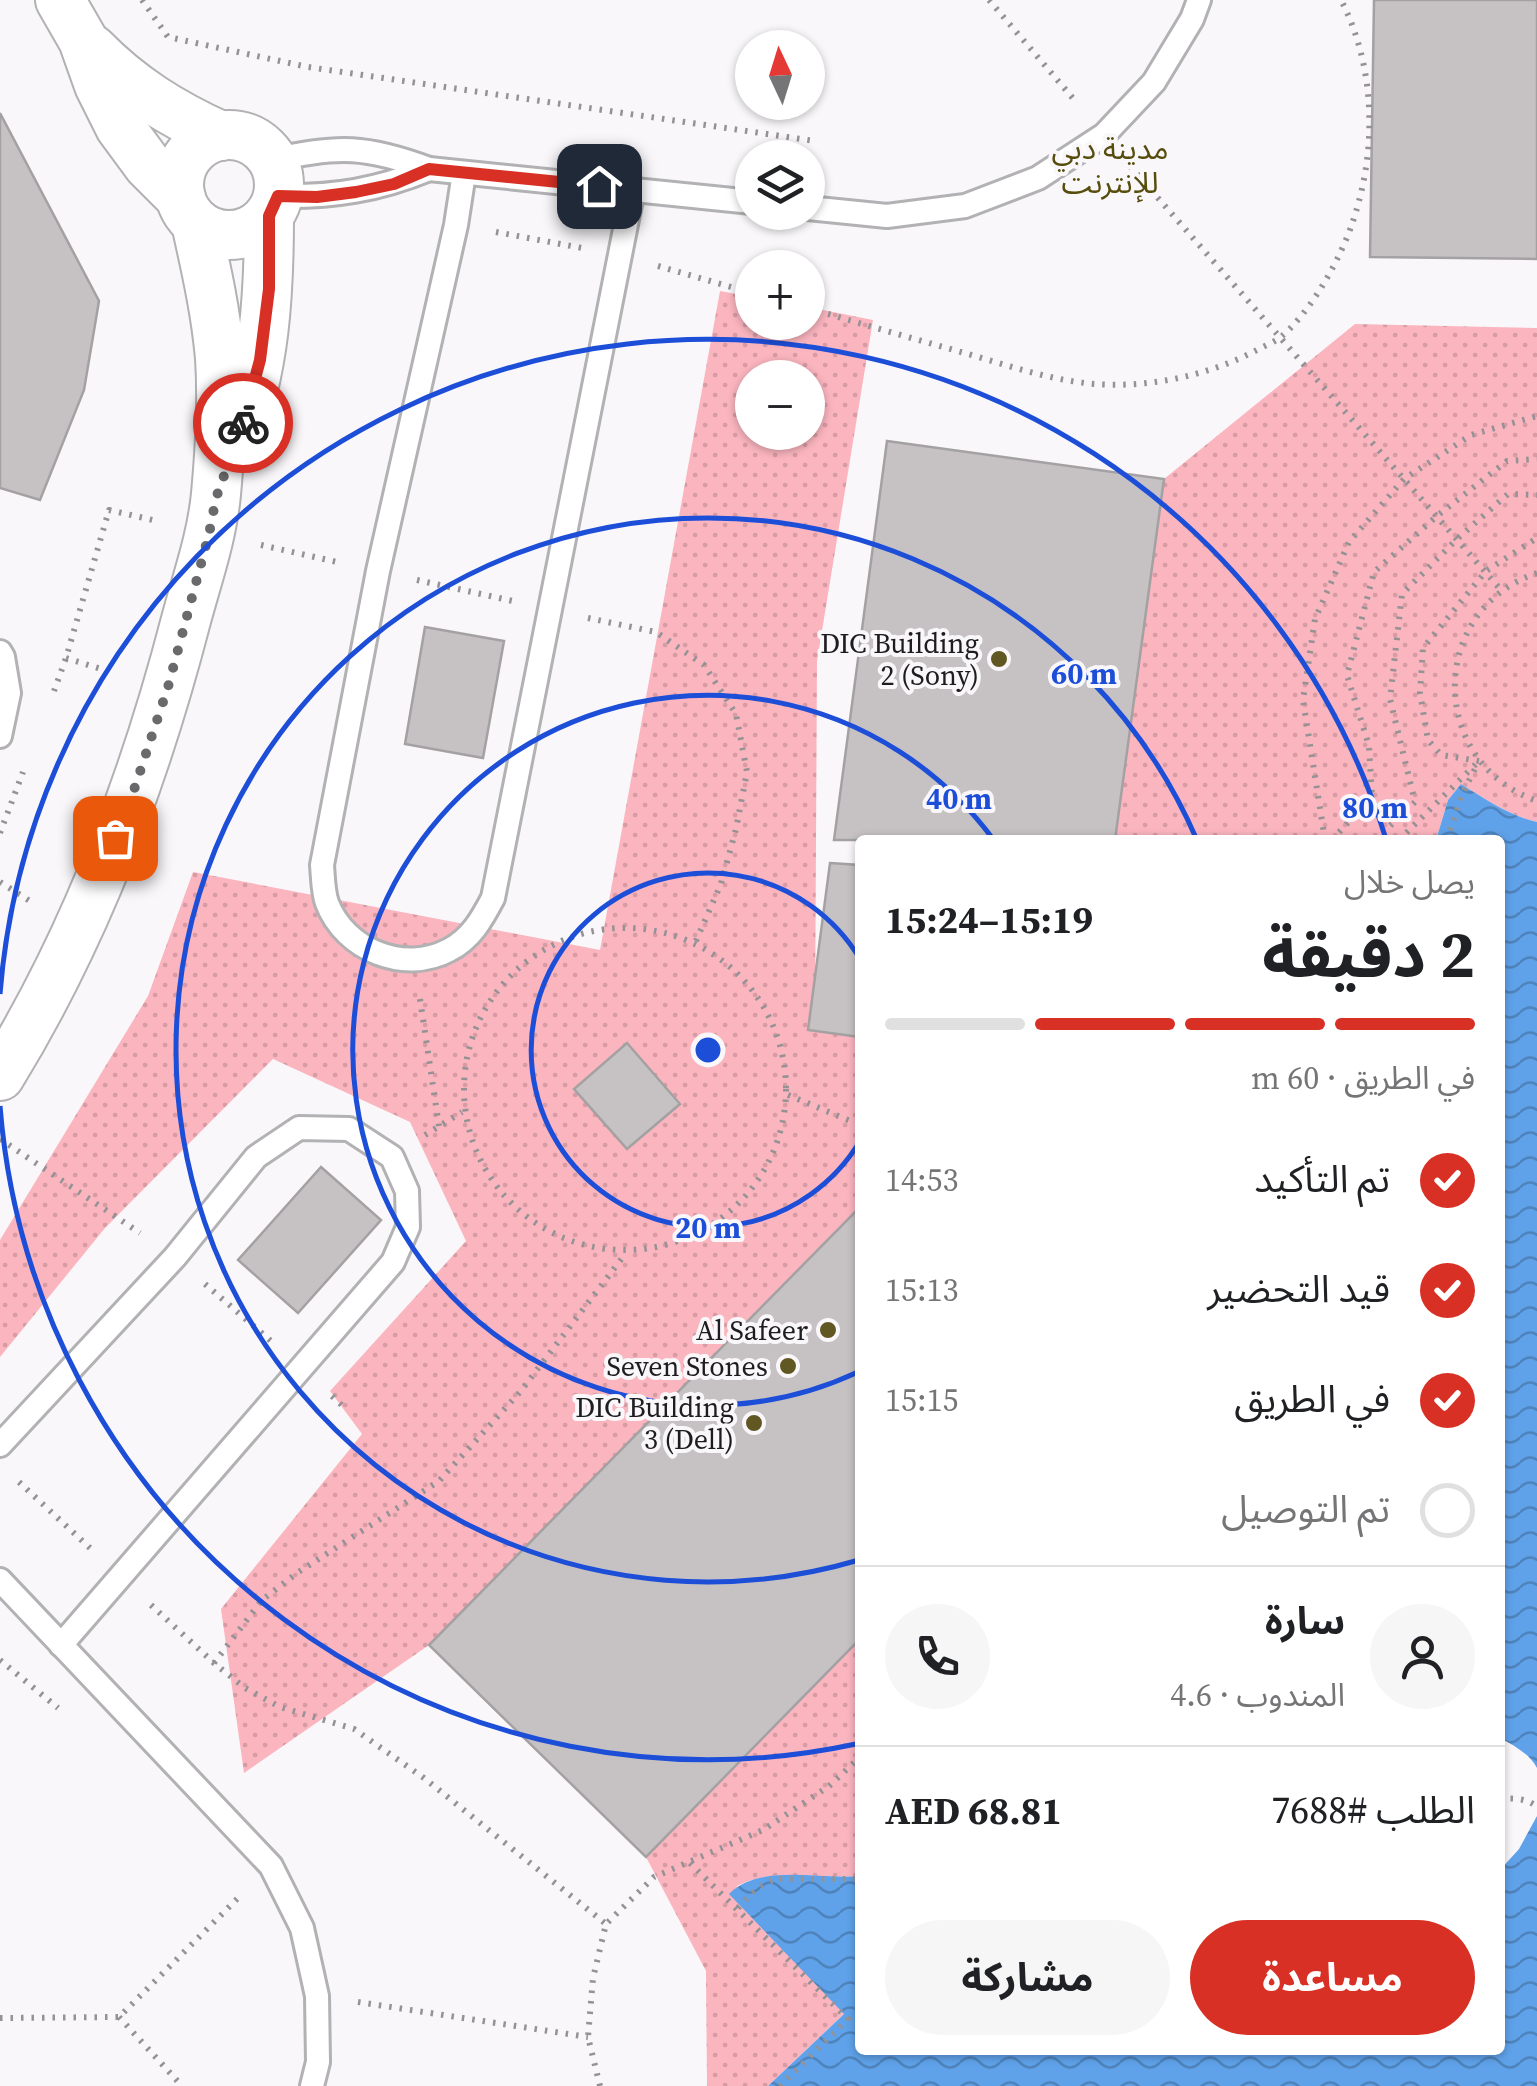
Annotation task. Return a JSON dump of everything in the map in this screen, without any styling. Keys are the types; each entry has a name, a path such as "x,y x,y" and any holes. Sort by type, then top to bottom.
{"street":[{"path":"72,20 113,70 146,96 222,136"},
{"path":"72,20 120,127 148,165 210,232 226,236 258,227 274,191"},
{"path":"0,1076 28,1030 78,927 128,808 168,687 212,516 260,360 269,289 274,191 262,146 236,136 222,136 192,152 179,182 212,291 220,359 220,429 212,516"}],"lane":[{"path":"825,210 887,216 965,206 1038,178 1104,135 1154,82 1192,19 1199,0"},
{"path":"274,191 312,151 352,149 392,155 429,169 735,200"},
{"path":"274,191 317,197 356,192 394,184 429,169"},
{"path":"464,173 378,571 322,864 326,902 346,934 378,954 415,960 449,950 476,929 493,898 632,188"},
{"path":"0,652 9,693 0,736"},
{"path":"0,1446 175,1257 256,1157 299,1128 349,1129 392,1157 408,1191 408,1227 393,1262 62,1644"},
{"path":"0,1580 271,1866 302,1928 318,1996 318,2062 312,2086"}],"path":[{"path":"142,0 168,37 308,68 808,140"},
{"path":"989,0 1502,590"},
{"path":"825,313 1048,377 1096,384 1191,375 1237,360 1281,337 1318,294 1345,244 1364,189 1371,132 1366,74 1341,0"},
{"path":"1328,835 1303,700 1315,619 1349,542 1404,478 1471,436 1537,416"},
{"path":"1334,835 1372,796 1369,746 1347,675 1374,572 1437,516 1507,462 1537,458"},
{"path":"1380,835 1415,802 1390,699 1402,594 1508,494 1537,495"},
{"path":"53,693 110,510 212,516"},
{"path":"1479,761 1441,755 1428,740 1420,693 1423,648 1486,571 1537,538"},
{"path":"1537,572 1502,590 1470,626 1460,648 1454,695 1466,741 1479,761 1521,796 1537,801"},
{"path":"66,658 128,677"},
{"path":"1404,835 1479,761"},
{"path":"1450,835 1462,794 1479,761"},
{"path":"0,832 26,763"},
{"path":"0,882 31,902"},
{"path":"627,927 695,943 745,980 779,1034 788,1095 765,1174 706,1232 626,1253 550,1235 490,1184 462,1112 468,1042 502,982 559,941 627,927"},
{"path":"415,960 439,1126"},
{"path":"788,1095 855,1123"},
{"path":"214,1664 262,1600 440,1481 520,1392 626,1253"},
{"path":"13,1476 214,1664 245,1688 280,1707 354,1730 424,1778 606,1924"},
{"path":"600,2086 588,2037 592,1978 606,1924 654,1877 762,1830 828,1786 855,1762"},
{"path":"1505,1799 1535,1805"},
{"path":"690,1863 848,2019 780,2086"},
{"path":"0,2018 119,2017 271,1866"},
{"path":"738,1908 757,1888 775,1880 855,1879"},
{"path":"318,1996 588,2037"},
{"path":"119,2017 182,2086"}],"shaded area":[{"path":"720,291 735,294 735,340 825,340 825,310 873,320 817,661 815,1020 855,1027 855,1212 429,1645 244,1773 221,1609 362,1434 330,1391 466,1241 410,1122 273,1059 105,1228 0,1357 0,1240 148,996 193,872 600,950"},
{"path":"1355,324 1537,328 1537,822 1507,811 1461,784 1448,800 1438,835 1116,835 1164,479"},
{"path":"855,1644 855,1876 766,1877 737,1886 845,2013 768,2086 707,2086 706,1971 646,1857"}],"water":[{"path":"1461,784 1507,811 1537,822 1537,1768 1526,1754 1505,1741 1505,835 1438,835 1448,800"},
{"path":"1537,1816 1537,2086 768,2086 844,2014 729,1894 742,1884 773,1876 855,1876 855,2055 1505,2055 1505,1864 1519,1849"}],"building":[{"path":"1374,0 1537,0 1537,259 1370,257"},
{"path":"0,113 99,301 84,390 40,500 0,488"},
{"name":"DIC Building 2 (Sony)","path":"887,441 1164,479 1116,835 855,835 855,840 834,840"},
{"path":"425,627 504,641 483,758 405,744"},
{"path":"830,863 855,865 855,1036 808,1030"},
{"path":"627,1043 680,1104 627,1149 574,1089"},
{"path":"321,1167 381,1220 298,1313 238,1260"},
{"name":"DIC Building 3 (Dell)","path":"855,1212 855,1644 646,1857 429,1645"}],"way so far":[{"path":"115,838 168,687 216,498 243,423"}],"place":[{"name":"DIC Building 2 (Sony)","path":"999,659"},
{"name":"Al Safeer","path":"828,1330"},
{"name":"Seven Stones","path":"788,1366"},
{"name":"DIC Building 3 (Dell)","path":"754,1423"}],"district":[{"name":"مدينة دبي للإنترنت","path":"1110,166"}],"route":[{"path":"243,423 260,360 269,289 269,216 278,196 356,192 394,184 429,169 599,186"}]}
